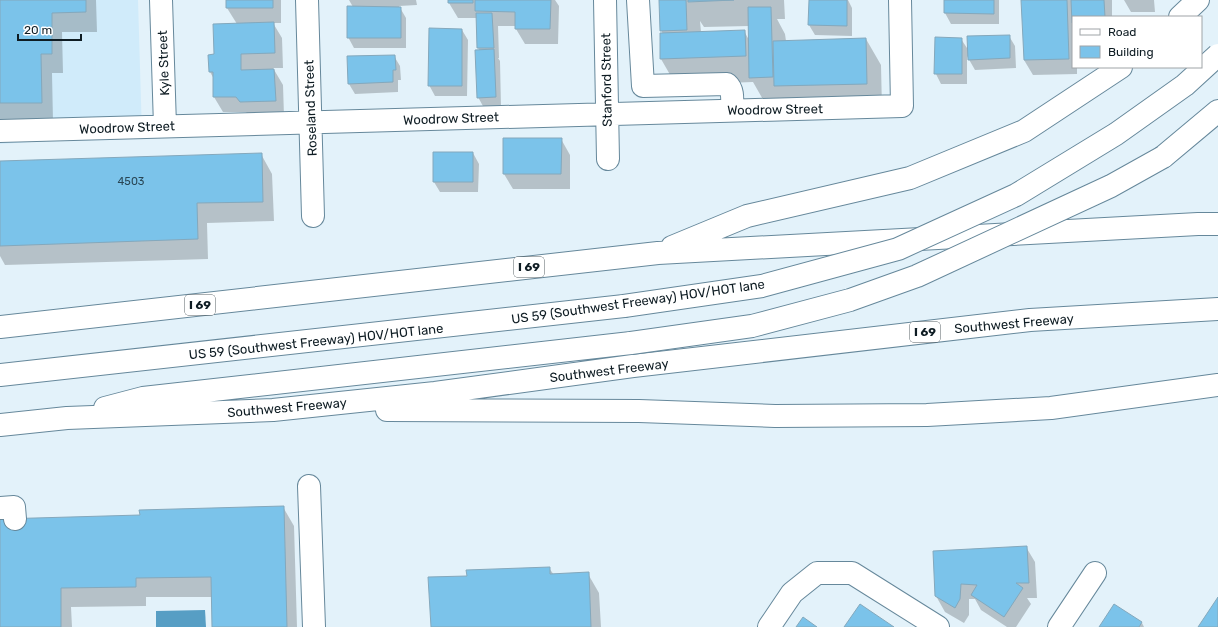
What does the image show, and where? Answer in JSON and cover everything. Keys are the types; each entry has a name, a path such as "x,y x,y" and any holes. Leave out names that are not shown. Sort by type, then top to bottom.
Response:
{"main road":[{"name":"Kyle Street","path":"162,0 165,126"},
{"name":"Roseland Street","path":"307,0 313,216"},
{"name":"Woodrow Street","path":"0,131 902,106 900,0"},
{"path":"1181,16 1198,0"},
{"path":"605,3 638,3 643,112"},
{"name":"Stanford Street","path":"605,3 608,159"},
{"path":"606,41 640,39"},
{"name":"US 59 (Southwest Freeway) HOV/HOT lane","path":"0,375 624,306 762,286 898,249 1023,191 1116,134 1185,85 1218,55"},
{"path":"658,253 747,216 910,178 1024,131 1119,68"},
{"path":"643,86 727,84 730,87 731,92 732,110"},
{"path":"686,85 687,111"},
{"path":"1162,157 1218,111"},
{"path":"67,418 143,398 631,343 752,326 850,300 917,276 1111,186 1162,157 1218,120"},
{"name":"I 69","path":"0,327 658,253 1183,224 1218,224"},
{"name":"Southwest Freeway","path":"0,425 67,418 273,410 435,393 633,366 1030,320 1218,309"},
{"path":"273,410 639,411 775,416 927,416 1051,408 1218,385"},
{"path":"309,486 314,627"},
{"path":"769,627 792,593 817,573 852,573 938,627"},
{"path":"1059,627 1095,573"}],"shaded area":[{"path":"0,0 138,0 142,135 0,144"}],"water":[{"path":"205,610 206,627 156,627 156,611"}],"building":[{"path":"0,0 86,0 86,12 52,13 52,54 41,54 42,103 0,103"},
{"path":"226,0 273,0 273,8 226,8"},
{"path":"448,0 473,0 473,3 448,3"},
{"path":"475,0 551,0 550,29 515,29 515,12 475,11"},
{"path":"659,0 686,0 687,30 660,31"},
{"path":"688,0 734,0 688,2"},
{"path":"809,0 847,0 847,26 808,25"},
{"path":"944,0 994,0 994,14 944,13"},
{"path":"1021,0 1067,0 1069,59 1024,60"},
{"path":"1071,0 1104,0 1105,16 1072,16 1072,23"},
{"path":"347,6 401,7 401,38 347,38"},
{"path":"748,7 771,7 773,77 749,78"},
{"path":"476,13 492,13 494,48 477,48"},
{"path":"274,22 275,53 241,54 241,70 274,69 276,101 240,102 236,97 213,97 213,72 209,72 208,55 214,54 213,24"},
{"path":"429,28 462,29 462,86 428,86"},
{"path":"745,30 746,56 660,59 660,33"},
{"path":"1010,35 1010,58 968,60 967,36"},
{"path":"935,37 962,38 962,74 934,74"},
{"path":"866,38 867,84 774,86 773,41"},
{"path":"494,49 496,97 477,98 475,50"},
{"path":"395,55 396,70 393,70 393,82 348,84 347,56"},
{"path":"503,138 562,138 561,174 503,174"},
{"path":"433,152 473,152 473,182 433,182"},
{"path":"262,153 263,202 197,203 198,239 0,246 0,161"},
{"path":"284,506 287,627 212,627 211,577 136,578 136,587 61,588 61,627 0,627 0,519 140,515 139,510"},
{"path":"1027,546 1029,583 1016,583 1023,588 1004,617 971,595 977,585 961,584 960,599 955,608 935,596 933,551"},
{"path":"550,567 550,574 589,572 591,627 431,627 428,577 467,576 466,570"},
{"path":"1218,597 1218,627 1198,627"},
{"path":"860,604 894,627 844,627"},
{"path":"1114,604 1142,622 1139,627 1099,627"},
{"path":"803,617 817,627 796,627"}]}
